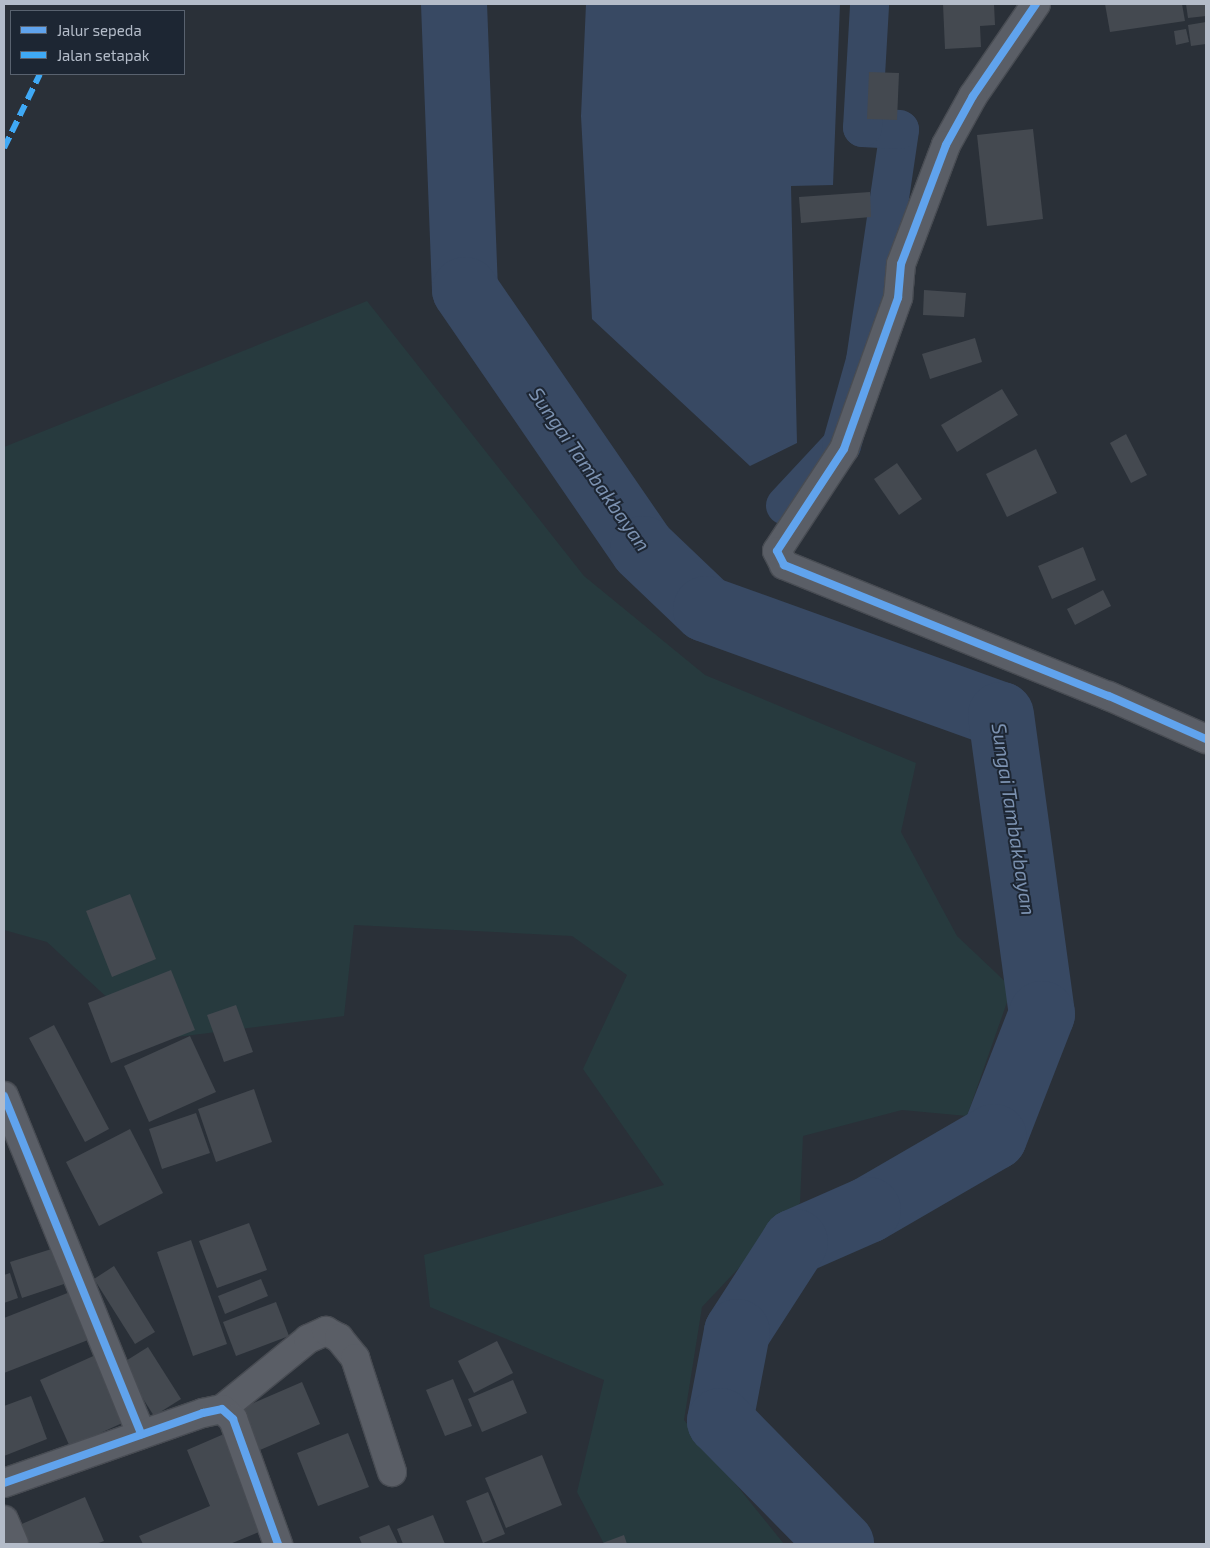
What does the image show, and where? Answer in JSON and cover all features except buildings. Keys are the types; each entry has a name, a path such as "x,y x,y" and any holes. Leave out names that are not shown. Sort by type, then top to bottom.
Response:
{"street":[{"path":"1036,4 974,96 946,146 901,264 898,298 844,449 777,551 784,565 1109,696 1206,739"},
{"path":"4,1096 141,1434"},
{"path":"4,1484 141,1434 222,1409 308,1339 326,1331 339,1338 355,1358 392,1472"},
{"path":"222,1409 233,1419 278,1544"},
{"path":"4,1520 14,1544"}],"green space":[{"path":"367,301 584,576 705,675 916,763 901,832 957,936 1012,988 967,1116 902,1110 803,1136 800,1203 702,1307 684,1420 784,1544 604,1544 577,1492 604,1380 430,1307 424,1255 664,1185 583,1069 627,975 572,936 354,925 344,1016 153,1040 47,942 4,930 4,447"}],"water":[{"path":"586,4 840,4 833,185 791,186 797,443 750,466 592,319 581,116"}],"waterway":[{"name":"Sungai Tambakbayan","path":"454,4 465,290 643,549 706,609 1001,715 1042,1014 994,1137 868,1210 795,1242 737,1332 720,1421 841,1544"},
{"path":"785,505 841,445 865,360 899,129 862,127 869,4"}],"marked path":[{"path":"4,148 40,75"}],"cycle path":[{"path":"1036,4 973,96 946,145 901,264 898,298 844,449 777,551 784,565 1109,696 1206,739"},
{"path":"4,1096 141,1434"},
{"path":"4,1483 203,1413 222,1409 233,1419 278,1544"}]}
